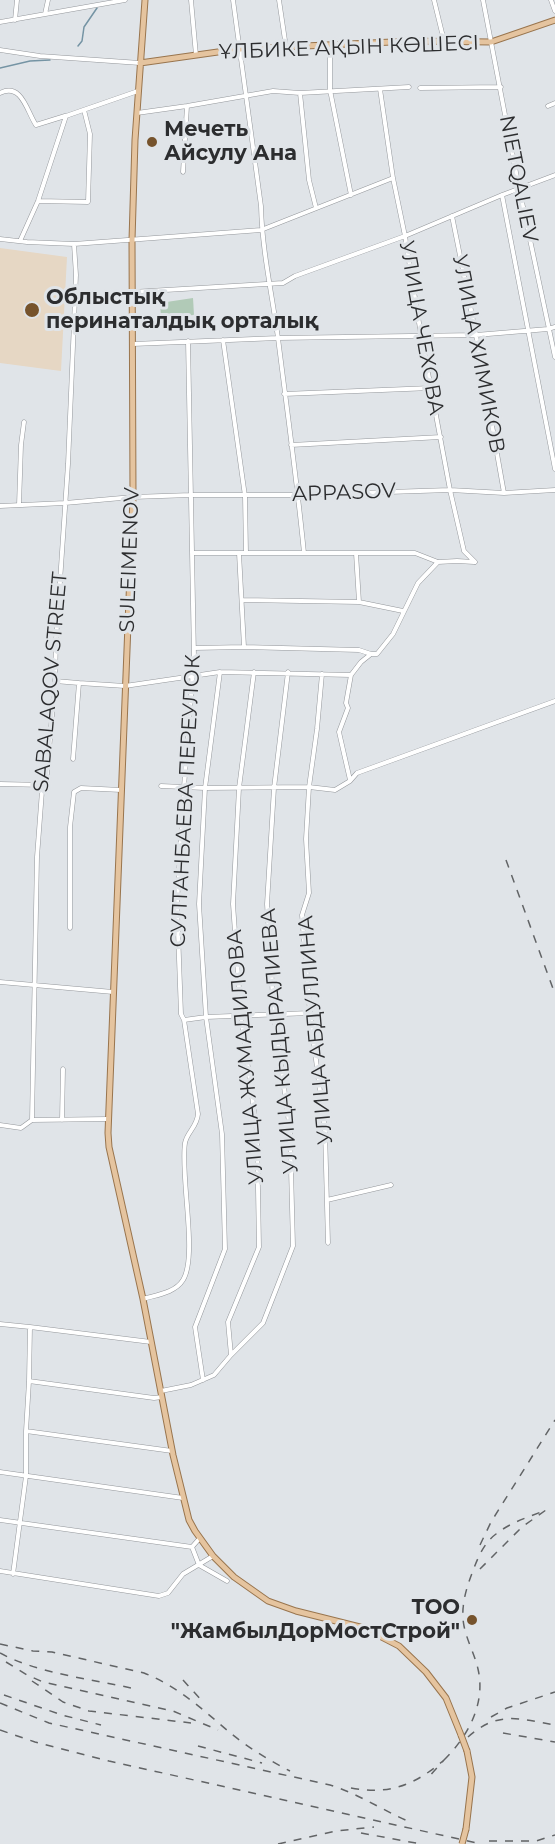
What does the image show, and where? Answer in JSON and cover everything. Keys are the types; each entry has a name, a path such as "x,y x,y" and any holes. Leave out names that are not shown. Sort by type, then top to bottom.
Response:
{"main road":[{"name":"SULEIMENOV","path":"145,0 136,113 132,240 133,497 108,1119 109,1146 172,1451 189,1520 199,1539 213,1556 234,1577 268,1601 296,1611 364,1628 399,1646 426,1672 446,1698 461,1735 472,1777 462,1844"},
{"name":"ҰЛБИКЕ АҚЫН КӨШЕСІ","path":"140,63 239,49 444,41 491,42 555,20"}],"street":[{"path":"15,20 17,0"},
{"path":"45,14 48,0"},
{"path":"0,22 125,0"},
{"path":"191,0 196,55"},
{"path":"233,0 261,206 261,230 278,338 303,553"},
{"path":"279,0 286,47"},
{"path":"434,0 444,41"},
{"name":"NIETQALIEV","path":"483,0 519,188 555,357"},
{"path":"551,0 555,11"},
{"path":"330,45 330,90 351,195"},
{"path":"0,50 40,56 140,63"},
{"path":"136,113 273,91 300,93 410,87"},
{"path":"420,88 501,87"},
{"name":"УЛИЦА ЧЕХОВА","path":"380,89 393,178 421,335 450,490 464,551"},
{"path":"0,93 12,90 21,95 36,125 138,91"},
{"path":"300,93 309,180 316,208"},
{"path":"548,106 555,103"},
{"path":"183,171 187,106"},
{"path":"38,201 88,202 90,134 84,110"},
{"path":"20,241 38,201 66,116"},
{"path":"132,292 283,283 295,276 405,236 501,195 555,175"},
{"path":"0,238 74,244 261,230 393,178"},
{"path":"501,195 555,469"},
{"name":"УЛИЦА ХИМИКОВ","path":"452,216 504,493"},
{"name":"SABALAQOV STREET","path":"32,1120 38,857 42,790 46,785 55,681 76,274 74,244"},
{"path":"133,344 278,338 476,335 555,327"},
{"path":"223,340 245,496 246,553"},
{"name":"СУЛТАНБАЕВА ПЕРЕУЛОК","path":"142,1299 173,1290 182,1281 186,1269 189,1250 185,1194 185,1142 197,1122 198,1114 184,1020 180,1014 177,904 194,675 188,341"},
{"path":"284,394 431,388"},
{"path":"19,505 24,422"},
{"path":"291,445 441,437"},
{"name":"APPASOV","path":"0,506 191,495 297,495 450,490 504,493 555,490"},
{"path":"192,553 415,553 438,562 475,562 464,551 457,561"},
{"path":"239,553 244,647"},
{"path":"356,553 359,602"},
{"path":"194,648 359,650 377,654 393,634 418,583 438,562"},
{"path":"243,600 359,602 403,611"},
{"path":"350,781 339,732 348,708 346,703 351,675 371,654"},
{"path":"55,681 125,686 220,672 351,675"},
{"path":"203,1380 195,1327 225,1249 222,1134 206,1017 199,904 205,788 220,672"},
{"name":"УЛИЦА ЖУМАДИЛОВА","path":"231,1355 228,1322 259,1247 257,1132 241,1017 233,904 239,788 254,672"},
{"name":"УЛИЦА КЫДЫРАЛИЕВА","path":"231,1355 263,1323 293,1246 290,1130 274,1015 267,904 274,788 288,672"},
{"name":"УЛИЦА АБДУЛЛИНА","path":"322,674 309,787 306,839 309,893 302,915 310,1014 325,1130 328,1243"},
{"path":"73,759 79,683"},
{"path":"161,786 309,787 335,790 350,781 357,772 555,701"},
{"path":"0,784 46,785"},
{"path":"70,928 70,827 74,792 81,788 121,790"},
{"path":"0,982 113,992"},
{"path":"184,1020 206,1017 310,1014"},
{"path":"62,1120 63,1069"},
{"path":"0,1125 21,1128 32,1120 108,1119"},
{"path":"327,1200 392,1185"},
{"path":"0,1324 151,1342"},
{"path":"13,1574 26,1476 30,1327"},
{"path":"29,1381 154,1398 214,1375 231,1355"},
{"path":"26,1431 172,1451"},
{"path":"0,1472 183,1498"},
{"path":"0,1521 192,1547"},
{"path":"192,1547 199,1539"},
{"path":"192,1547 199,1565 227,1581"},
{"path":"0,1571 159,1596 168,1593 183,1574 213,1556"}],"shaded area":[{"name":"Облыстық перинаталдық орталық","path":"0,248 67,257 61,371 0,363"}],"green space":[{"path":"193,298 194,315 161,317 160,303"}],"waterway":[{"path":"78,46 82,41 84,27 97,8"},
{"path":"0,68 30,61 50,60"}],"railway":[{"path":"506,860 555,994"},
{"path":"480,1545 491,1522 555,1420"},
{"path":"444,1760 461,1741 473,1719 479,1695 478,1669 465,1632 463,1619 465,1596 476,1563 492,1537 514,1523 546,1510 522,1527 476,1573"},
{"path":"0,1644 33,1651 52,1652 144,1673 156,1678 178,1691 242,1742 290,1771"},
{"path":"0,1653 30,1666 131,1688"},
{"path":"6,1662 43,1682 173,1711 218,1730"},
{"path":"183,1680 203,1702"},
{"path":"32,1681 63,1702 89,1711 191,1723"},
{"path":"491,1717 507,1708 555,1692"},
{"path":"4,1695 62,1715 101,1725"},
{"path":"0,1703 49,1723 330,1785 410,1822"},
{"path":"468,1737 479,1728 499,1720 520,1719 555,1725"},
{"path":"0,1730 35,1742 109,1761 481,1844"},
{"path":"503,1733 555,1742"},
{"path":"198,1746 262,1763"},
{"path":"351,1788 378,1790 401,1786 423,1776 444,1760 428,1778"},
{"path":"278,1844 336,1831 374,1827"},
{"path":"361,1833 421,1844"},
{"path":"489,1841 536,1841 555,1835"}],"place":[{"name":"Мечеть Айсулу Ана","path":"152,142"},
{"name":"Облыстық перинаталдық орталық","path":"32,310"},
{"name":"ТОО \"ЖамбылДорМостСтрой\"","path":"472,1620"}]}
